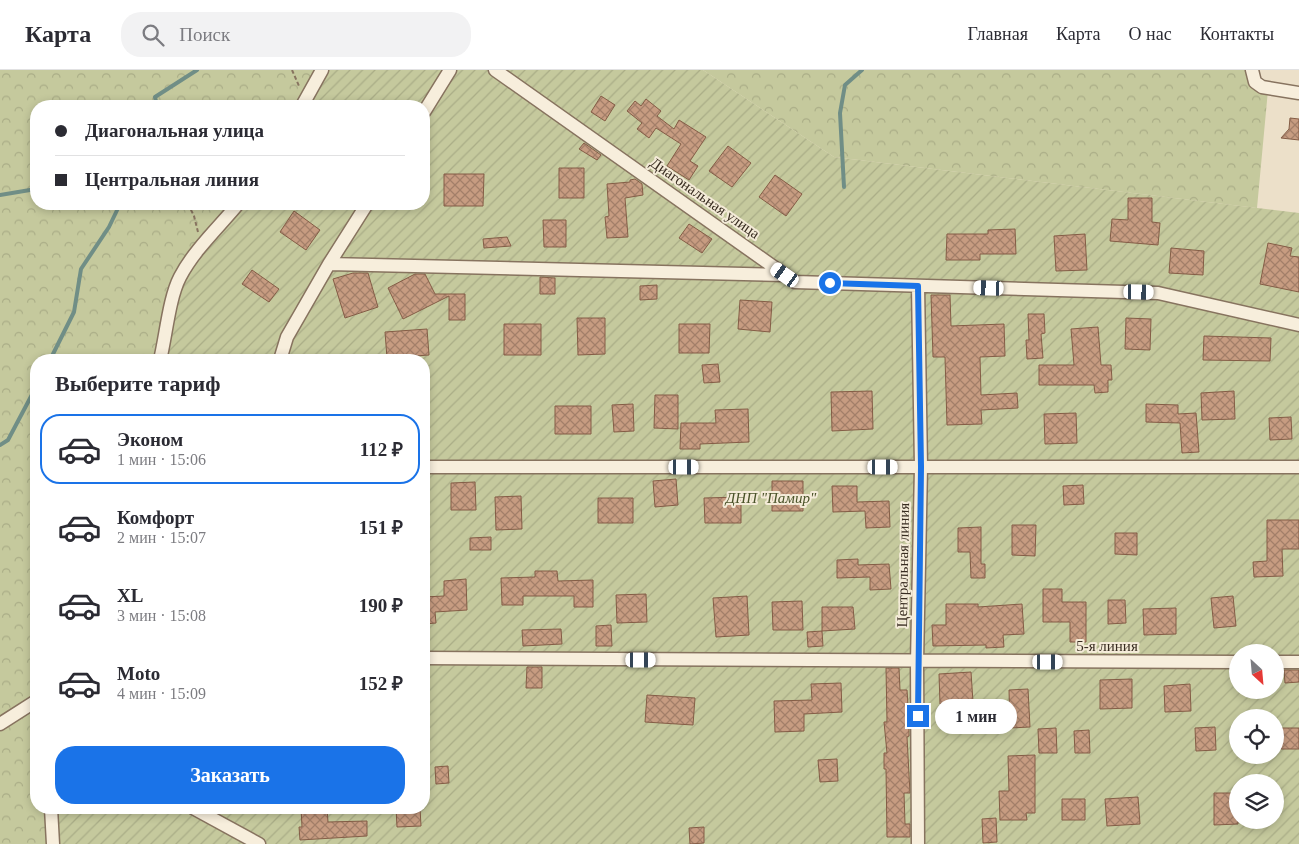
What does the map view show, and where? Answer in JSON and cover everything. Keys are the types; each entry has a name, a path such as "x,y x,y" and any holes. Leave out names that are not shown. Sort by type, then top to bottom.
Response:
{"street":[{"path":"305,100 322,70"},
{"path":"430,102 450,70"},
{"name":"Диагональная улица","path":"495,70 795,282 1158,293 1299,325"},
{"path":"1252,70 1255,82 1262,86 1299,93"},
{"path":"161,354 173,297 180,278 203,245 233,210"},
{"path":"282,354 287,337 362,210"},
{"path":"329,264 785,275"},
{"name":"Центральная линия","path":"918,286 921,467 917,662 918,844"},
{"path":"430,467 1299,468"},
{"name":"5-я линия","path":"430,658 917,662 1229,662"},
{"path":"1284,662 1299,662"},
{"path":"0,724 30,705"},
{"path":"51,814 53,844"},
{"path":"204,814 259,844"}],"path":[{"path":"190,210 200,242 203,245"}],"green space":[{"path":"0,70 322,70 305,100 30,100 30,210 235,210 163,354 30,354 30,814 51,814 53,844 0,844"},
{"name":"ДНП \"Памир\"","path":"322,70 703,70 834,157 1299,213 1299,844 53,844 51,814 430,814 430,354 161,354 180,278 233,210 430,210 430,100 305,100"},
{"path":"703,70 1252,70 1268,90 1257,208 834,157"}],"building":[{"path":"601,96 615,105 605,121 591,112"},
{"path":"646,99 661,111 657,116 674,129 679,120 706,137 690,161 698,166 689,180 667,166 681,144 656,128 649,138 637,129 642,123 627,111 635,101 641,106"},
{"path":"1290,118 1299,119 1299,140 1281,138 1289,129"},
{"path":"584,143 601,155 597,160 579,149"},
{"path":"728,146 751,163 732,187 709,171"},
{"path":"559,168 584,168 584,198 559,198"},
{"path":"444,174 484,174 483,206 444,206"},
{"path":"775,175 802,194 786,216 759,197"},
{"path":"635,179 642,184 643,195 625,198 628,237 607,238 605,217 609,216 607,184 630,182 630,180"},
{"path":"1128,198 1152,198 1152,222 1160,223 1158,245 1110,241 1112,219 1128,220"},
{"path":"294,211 320,230 306,250 280,232"},
{"path":"543,220 566,220 566,247 544,247"},
{"path":"689,224 712,239 702,253 679,238"},
{"path":"1015,229 1016,254 980,254 980,260 946,260 947,234 988,234 988,230"},
{"path":"1085,234 1087,270 1056,271 1054,236"},
{"path":"507,237 511,246 484,248 483,239"},
{"path":"1268,243 1292,248 1290,256 1299,257 1299,292 1260,284"},
{"path":"1171,248 1204,251 1203,275 1169,273"},
{"path":"252,270 279,289 269,302 242,284"},
{"path":"353,273 368,273 378,307 345,318 333,279"},
{"path":"415,274 425,274 435,294 465,294 465,320 449,320 449,296 403,319 388,288"},
{"path":"540,277 555,278 555,294 540,294"},
{"path":"657,285 657,299 640,300 640,286"},
{"path":"931,295 950,295 951,326 1004,324 1005,356 980,357 981,395 1017,393 1018,408 981,410 982,424 947,425 945,357 933,357"},
{"path":"740,300 772,302 770,332 738,329"},
{"path":"1028,314 1044,314 1045,333 1041,334 1043,358 1027,359 1026,340 1029,340"},
{"path":"577,318 605,318 605,354 578,355"},
{"path":"1126,318 1151,319 1150,350 1125,349"},
{"path":"504,324 541,324 541,355 504,355"},
{"path":"679,324 710,324 709,353 679,353"},
{"path":"1098,327 1101,365 1111,365 1112,380 1108,380 1108,392 1095,393 1094,385 1039,385 1039,365 1074,365 1071,329"},
{"path":"427,329 429,354 387,354 385,332"},
{"path":"1204,336 1271,338 1270,361 1203,360"},
{"path":"718,364 720,382 704,383 702,365"},
{"path":"872,391 873,429 832,431 831,392"},
{"path":"1234,391 1235,419 1202,420 1201,393"},
{"path":"655,395 678,395 678,429 654,428"},
{"path":"633,404 634,431 614,432 612,405"},
{"path":"1146,404 1178,405 1178,414 1196,413 1199,452 1182,453 1180,423 1146,422"},
{"path":"555,406 591,406 591,434 555,434"},
{"path":"748,409 749,442 700,444 700,449 680,449 681,423 716,423 715,410"},
{"path":"1076,413 1077,443 1045,444 1044,414"},
{"path":"1291,417 1292,439 1270,440 1269,418"},
{"path":"676,479 678,505 655,507 653,481"},
{"path":"772,481 803,481 803,511 772,511"},
{"path":"475,482 476,510 451,510 451,483"},
{"path":"1083,485 1084,504 1064,505 1063,486"},
{"path":"832,486 857,486 857,502 889,501 890,527 866,528 865,511 833,512"},
{"path":"521,496 522,529 496,530 495,497"},
{"path":"741,497 741,523 705,523 704,498"},
{"path":"598,498 633,498 633,523 598,523"},
{"path":"1267,520 1299,520 1299,549 1282,549 1283,576 1254,577 1253,562 1267,561"},
{"path":"1012,525 1036,525 1035,556 1012,555"},
{"path":"981,527 981,564 985,564 985,578 971,578 970,552 958,552 958,528"},
{"path":"1115,533 1137,533 1137,555 1115,554"},
{"path":"491,537 491,550 470,550 470,538"},
{"path":"858,559 858,565 889,564 891,589 870,590 870,577 837,578 837,560"},
{"path":"535,571 557,571 558,581 593,580 593,607 574,607 574,596 523,596 523,605 502,605 501,578 535,577"},
{"path":"466,579 467,610 435,612 436,623 430,624 430,597 444,596 444,581"},
{"path":"1043,589 1062,589 1062,602 1086,602 1086,642 1070,642 1070,622 1043,622"},
{"path":"646,594 647,622 617,623 616,595"},
{"path":"747,596 749,635 716,637 713,598"},
{"path":"1233,596 1236,626 1214,628 1211,598"},
{"path":"1108,600 1125,600 1126,623 1108,624"},
{"path":"802,601 803,630 773,630 772,602"},
{"path":"946,604 978,604 978,607 1022,604 1024,634 1003,635 1004,647 986,648 986,645 933,646 932,625 946,625"},
{"path":"822,607 853,607 855,629 822,631"},
{"path":"1176,608 1176,634 1144,635 1143,609"},
{"path":"611,625 612,646 596,646 596,626"},
{"path":"561,629 562,644 523,646 522,630"},
{"path":"822,631 823,646 808,647 807,632"},
{"path":"527,667 542,667 542,688 526,688"},
{"path":"886,668 899,668 900,690 907,690 910,793 904,793 905,824 910,824 910,837 887,837 886,769 884,769 884,753 887,753 884,722 887,722"},
{"path":"1284,670 1299,670 1299,682 1285,683"},
{"path":"971,672 973,702 940,704 939,674"},
{"path":"1132,679 1132,708 1100,709 1100,680"},
{"path":"841,683 842,712 804,714 804,731 775,732 774,701 812,700 811,684"},
{"path":"1190,684 1191,711 1165,712 1164,686"},
{"path":"1028,689 1030,727 1010,728 1009,690"},
{"path":"647,695 695,698 693,725 645,722"},
{"path":"1215,727 1216,750 1196,751 1195,728"},
{"path":"1056,728 1057,753 1039,753 1038,729"},
{"path":"1284,728 1299,728 1299,749 1284,749"},
{"path":"1089,730 1090,753 1075,753 1074,731"},
{"path":"1035,755 1035,813 1026,813 1027,820 1000,820 999,791 1009,791 1008,756"},
{"path":"837,759 838,781 820,782 818,760"},
{"path":"448,766 449,783 436,784 435,767"},
{"path":"1214,793 1229,793 1229,824 1214,825"},
{"path":"1138,797 1140,824 1107,826 1105,799"},
{"path":"1062,799 1085,799 1085,820 1062,820"},
{"path":"301,814 327,814 328,822 367,821 367,836 300,840 299,827 302,827"},
{"path":"396,814 420,814 421,826 397,827"},
{"path":"996,818 997,842 983,843 982,819"},
{"path":"704,827 704,843 690,844 689,828"}],"waterway":[{"path":"156,100 155,97 197,70"},
{"path":"844,187 840,113 845,85 862,70"},
{"path":"0,195 30,190"},
{"path":"53,354 74,312 81,269 109,227 117,210"},
{"path":"0,445 8,440 30,398"}],"route":[{"path":"830,283 918,286 921,467 917,662 918,716"}]}
